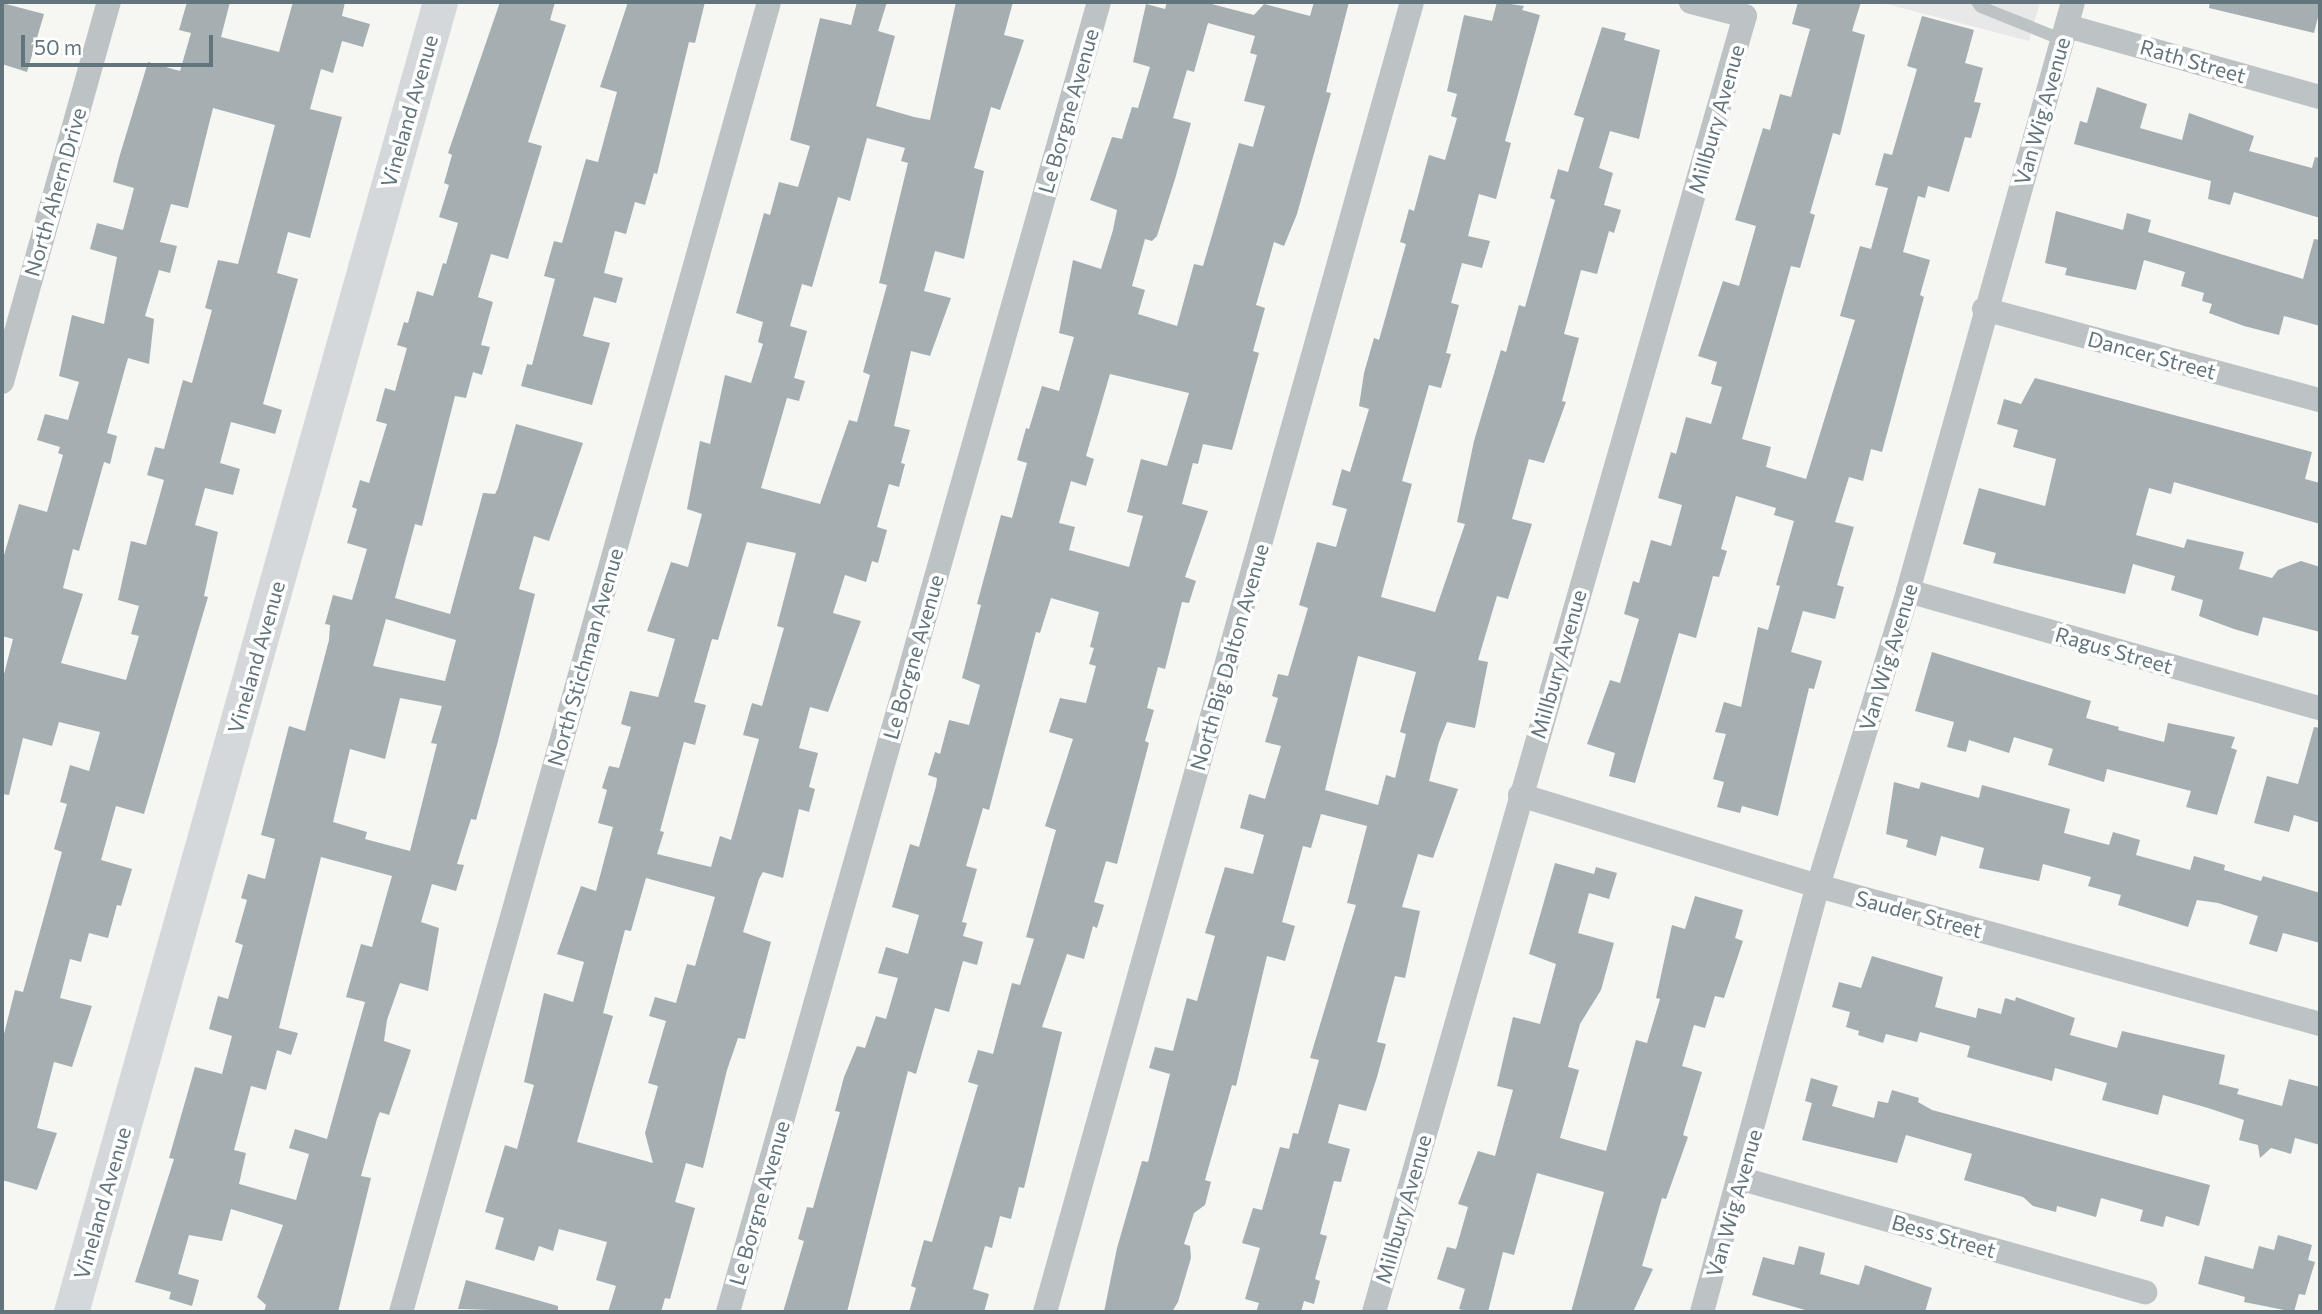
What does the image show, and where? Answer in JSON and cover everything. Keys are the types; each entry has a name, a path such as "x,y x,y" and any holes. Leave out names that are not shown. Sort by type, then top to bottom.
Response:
{"street":[{"name":"North Ahern Drive","path":"2,382 109,2"},
{"name":"Vineland Avenue","path":"71,1312 440,2"},
{"name":"North Stichman Avenue","path":"401,1312 769,2"},
{"name":"Le Borgne Avenue","path":"728,1312 1099,2"},
{"name":"North Big Dalton Avenue","path":"1045,1312 1412,2"},
{"name":"Millbury Avenue","path":"1374,1312 1745,16 1691,2"},
{"name":"Van Wig Avenue","path":"1702,1312 1742,1179 1818,886 1908,591 1984,309 2073,2"},
{"name":"Rath Street","path":"2065,33 2320,97"},
{"name":"Dancer Street","path":"1984,309 2320,400"},
{"name":"Ragus Street","path":"1908,591 2320,708"},
{"name":"Sauder Street","path":"1520,795 1818,886 2320,1024"},
{"name":"Bess Street","path":"1742,1179 2145,1292"}],"lane":[{"path":"1977,2 1981,7 2065,33"}],"shaded area":[{"path":"1879,2 2040,2 2029,41"}],"building":[{"path":"187,2 230,2 221,37 279,52 293,2 345,2 342,16 370,24 363,47 342,41 333,73 321,69 310,109 342,117 310,238 288,232 277,273 298,279 263,404 282,410 275,434 231,422 220,463 240,469 233,495 205,488 195,525 218,532 204,596 208,597 144,814 116,806 101,860 132,869 121,906 117,905 108,938 89,933 81,962 70,959 60,998 92,1006 72,1067 54,1062 37,1128 57,1133 37,1190 2,1180 2,1042 15,990 23,992 62,852 54,849 67,804 60,802 70,765 89,771 100,732 59,722 52,746 23,738 9,795 2,794 2,682 13,639 2,636 2,562 19,504 47,512 63,455 58,453 60,447 37,440 45,414 68,420 79,382 59,376 72,315 104,324 117,257 90,249 97,223 123,230 134,188 113,182 119,158 148,62 180,71 191,33 179,30","holes":["213,108 275,125 238,264 218,260 205,308 212,310 192,383 183,380 164,449 155,447 147,475 164,480 146,545 131,541 118,600 139,606 131,634 139,636 126,680 61,663 83,594 63,588 73,549 79,551 104,462 110,464 117,436 107,433 128,358 149,364 154,319 145,316 159,270 170,273 177,246 160,242 171,204 188,208"]},
{"path":"500,2 555,2 550,20 566,25 528,142 542,146 508,259 491,254 478,297 493,302 481,345 490,347 482,375 473,372 466,398 455,396 422,526 415,524 395,598 450,614 483,493 495,494 498,488 516,424 583,443 549,541 534,536 519,589 535,594 476,820 471,819 457,864 464,865 456,891 432,884 421,922 439,928 428,991 400,983 387,1020 384,1041 411,1050 389,1115 380,1112 377,1119 361,1176 371,1178 338,1312 264,1312 266,1305 257,1297 283,1225 231,1209 222,1241 189,1235 178,1274 199,1280 192,1306 169,1299 171,1292 135,1282 174,1159 169,1158 195,1067 222,1074 232,1036 209,1029 218,996 228,999 243,945 235,942 247,900 241,898 248,874 265,879 275,839 261,835 289,726 305,731 329,640 330,625 325,624 333,595 352,600 367,549 347,543 357,509 352,507 360,480 369,483 387,424 376,421 385,388 395,391 407,348 397,345 404,322 408,323 417,291 433,296 458,223 439,217 449,185 444,183 452,155 448,153","holes":["386,619 456,640 445,681 373,666","400,698 442,706 431,743 437,744 410,851 365,839 367,832 333,822 350,749 385,759","321,857 392,876 372,947 361,944 346,997 365,1002 327,1139 295,1129 289,1148 309,1154 296,1200 239,1184 246,1153 234,1150 251,1086 266,1090 277,1050 291,1055 298,1033 279,1028"]},
{"path":"628,2 705,2 695,43 689,42 657,174 654,173 645,205 635,202 626,234 615,231 604,273 623,278 616,303 594,297 583,336 610,343 592,405 521,386 527,364 532,365 555,279 544,276 554,241 562,243 586,159 598,162 617,92 600,87"},
{"path":"857,2 887,2 878,31 895,36 876,106 930,120 956,2 1013,2 1004,35 1024,40 1000,110 991,107 974,168 984,171 964,259 935,251 924,291 951,298 930,356 911,351 894,426 910,430 901,463 905,464 899,487 889,484 877,527 887,530 878,563 872,561 866,582 845,575 833,613 861,621 828,712 810,707 799,748 818,753 809,787 815,789 809,812 799,809 783,878 763,872 759,879 743,932 771,942 745,1039 738,1038 727,1070 703,1168 686,1163 675,1202 695,1208 670,1299 665,1298 661,1312 608,1312 616,1286 596,1280 607,1242 559,1229 553,1251 539,1246 534,1261 495,1249 504,1218 485,1212 505,1145 517,1149 534,1085 524,1082 544,993 573,1002 584,962 557,954 581,886 596,891 613,827 598,823 607,790 602,788 609,766 619,768 631,727 621,724 630,691 658,697 675,639 647,631 671,562 688,567 702,514 687,509 700,441 710,444 725,375 751,383 763,344 758,342 763,322 736,313 764,213 770,215 779,182 798,187 810,146 790,140 820,18 851,25","holes":["867,138 905,148 901,161 908,163 879,283 887,285 863,372 870,375 857,422 849,420 820,504 761,488 787,398 799,401 805,381 794,378 807,331 790,326 802,284 812,287 838,197 850,201","747,542 796,553 777,626 784,628 762,706 752,703 743,735 759,739 731,840 720,836 711,867 657,854 664,832 660,831 684,742 695,745 706,705 694,702 712,639 718,640","646,878 715,897 695,966 687,964 676,1003 655,997 649,1016 666,1021 648,1083 658,1086 645,1133 653,1163 577,1142 613,1016 603,1013 625,930 631,931"]},
{"path":"1167,2 1204,2 1254,15 1264,4 1310,16 1314,2 1349,2 1326,92 1331,93 1297,214 1284,246 1274,242 1256,305 1265,308 1253,351 1259,353 1232,450 1203,444 1198,464 1193,463 1182,504 1208,511 1185,577 1196,581 1189,603 1182,602 1165,669 1158,667 1147,708 1154,710 1145,741 1149,743 1117,864 1106,861 1094,902 1104,905 1097,928 1093,926 1084,959 1067,954 1042,1027 1062,1032 1024,1188 1019,1187 1011,1219 1000,1216 992,1248 985,1246 973,1289 989,1294 984,1312 909,1312 916,1288 911,1286 924,1240 932,1242 978,1085 968,1082 978,1050 993,1054 1012,983 1020,985 1034,939 1026,937 1056,830 1045,826 1073,739 1049,732 1060,698 1086,703 1096,666 1089,664 1094,648 1090,647 1099,612 1051,598 1040,633 1036,632 989,810 983,808 966,866 977,869 962,922 967,923 963,936 983,942 977,965 963,961 949,1012 935,1008 916,1074 908,1071 847,1312 783,1312 804,1241 798,1239 807,1207 813,1208 840,1112 835,1111 844,1077 857,1046 865,1048 876,1016 886,1019 898,978 878,973 886,947 908,954 919,915 892,907 910,844 919,847 936,786 937,778 928,775 935,752 940,754 949,720 969,725 980,685 962,678 981,605 977,604 1001,515 1012,518 1027,463 1017,460 1042,386 1059,391 1074,337 1059,333 1073,260 1101,269 1113,230 1117,210 1090,200 1112,137 1122,139 1132,107 1138,108 1150,67 1133,62 1146,4 1165,9","holes":["1208,23 1255,36 1250,53 1257,55 1244,101 1265,106 1253,147 1239,143 1203,266 1194,264 1177,326 1138,314 1145,290 1132,286 1145,239 1152,241 1157,236 1175,179 1191,123 1173,118 1187,70 1194,72","1110,374 1189,393 1167,466 1141,459 1127,512 1143,516 1129,567 1069,550 1075,527 1059,523 1071,481 1086,486 1094,459 1086,456"]},
{"path":"1497,2 1524,6 1522,10 1540,15 1505,141 1511,143 1496,199 1479,194 1468,236 1490,241 1482,268 1462,263 1451,303 1459,305 1446,353 1451,354 1441,388 1429,385 1402,481 1412,484 1381,597 1435,612 1465,524 1457,522 1474,441 1501,350 1506,352 1519,305 1525,307 1555,200 1550,198 1558,169 1568,172 1584,118 1574,115 1602,27 1626,33 1624,40 1660,50 1639,139 1610,131 1599,168 1613,173 1604,205 1621,210 1614,233 1609,231 1597,274 1581,270 1564,334 1579,338 1562,401 1566,402 1544,463 1529,459 1512,519 1532,524 1508,599 1497,596 1478,660 1488,662 1475,728 1447,722 1439,742 1429,781 1458,789 1433,858 1418,854 1402,907 1420,911 1405,978 1395,976 1377,1042 1386,1044 1377,1077 1366,1111 1339,1104 1328,1143 1350,1149 1341,1182 1334,1181 1320,1234 1327,1236 1315,1279 1320,1281 1314,1304 1304,1301 1301,1312 1256,1312 1259,1303 1245,1299 1260,1248 1242,1243 1253,1208 1262,1210 1280,1147 1289,1149 1293,1133 1298,1134 1319,1060 1310,1058 1356,905 1347,903 1367,826 1321,814 1311,848 1303,846 1282,922 1295,926 1285,961 1267,956 1236,1086 1232,1085 1205,1180 1211,1182 1205,1205 1194,1213 1184,1244 1190,1246 1191,1258 1178,1302 1172,1312 1104,1312 1117,1248 1142,1161 1148,1162 1170,1074 1149,1068 1155,1047 1173,1051 1187,998 1197,1001 1215,936 1205,933 1225,867 1253,874 1264,835 1240,828 1249,794 1265,799 1281,746 1265,742 1278,698 1272,696 1278,674 1288,676 1308,608 1299,605 1317,542 1336,547 1347,509 1332,505 1342,469 1350,472 1369,409 1359,406 1364,373 1374,338 1379,340 1406,244 1400,242 1409,209 1414,211 1429,155 1445,160 1457,118 1451,116 1457,94 1447,91 1464,15 1492,21","holes":["1358,656 1416,672 1400,732 1406,734 1395,778 1386,775 1378,805 1325,790"]},
{"path":"1798,2 1861,2 1852,31 1865,35 1840,135 1833,133 1810,213 1815,215 1800,268 1791,266 1742,439 1771,447 1766,467 1806,479 1855,320 1840,316 1860,246 1871,249 1888,188 1875,185 1884,153 1892,155 1917,69 1907,66 1922,16 1974,30 1965,63 1983,68 1974,102 1981,103 1971,138 1965,137 1949,192 1928,186 1925,198 1918,196 1903,252 1930,260 1920,295 1924,297 1882,452 1871,449 1863,481 1849,477 1835,522 1854,527 1837,585 1844,587 1835,619 1803,611 1791,652 1822,661 1814,689 1809,688 1778,816 1742,806 1740,813 1717,807 1724,782 1713,779 1726,734 1715,732 1724,702 1741,707 1758,627 1768,630 1780,586 1776,585 1794,521 1774,515 1776,508 1736,496 1721,549 1727,551 1719,577 1713,576 1696,638 1679,633 1635,783 1609,776 1615,753 1587,744 1610,680 1620,683 1639,619 1624,614 1633,581 1639,583 1651,540 1671,546 1682,505 1658,498 1671,452 1676,454 1686,417 1711,424 1722,387 1711,384 1717,362 1698,356 1723,281 1739,286 1756,226 1735,220 1763,128 1770,130 1780,94 1791,97 1810,29 1792,24"},
{"path":"2210,2 2320,2 2320,9 2314,33 2209,8"},
{"path":"2,3 44,14 27,72 2,64"},
{"path":"2097,87 2147,104 2140,128 2182,140 2189,113 2254,136 2249,151 2312,168 2315,157 2320,158 2320,218 2234,192 2230,205 2208,199 2211,181 2074,144 2080,121 2087,123"},
{"path":"2056,211 2123,230 2127,213 2151,220 2148,232 2303,279 2314,239 2320,240 2320,326 2284,316 2279,335 2209,313 2212,304 2202,301 2204,293 2181,286 2185,272 2144,260 2136,290 2065,275 2067,268 2045,263"},
{"path":"2035,378 2312,452 2305,479 2320,483 2320,524 2174,482 2171,494 2149,488 2136,535 2184,548 2187,539 2244,552 2239,569 2272,578 2278,570 2301,561 2320,567 2320,632 2263,617 2258,636 2234,629 2199,616 2203,600 2171,590 2175,576 2133,564 2125,594 1993,563 1996,553 1963,544 1979,488 2045,506 2056,459 2013,447 2018,430 1997,424 2004,399 2021,404"},
{"path":"1932,652 2091,701 2086,718 2119,727 2118,730 2164,742 2168,723 2235,737 2231,748 2237,750 2217,815 2186,807 2191,791 2107,769 2104,782 2048,765 2053,749 2014,737 2009,753 1969,740 1966,752 1947,747 1954,722 1915,711"},
{"path":"2314,727 2320,728 2320,823 2294,815 2289,832 2254,823 2267,776 2298,784"},
{"path":"1894,782 1919,789 1921,782 1979,798 1982,785 2070,809 2064,833 2109,845 2113,832 2140,840 2136,855 2190,870 2194,856 2225,865 2224,870 2261,881 2263,876 2320,893 2320,943 2283,933 2277,952 2249,944 2258,916 2218,903 2197,900 2188,927 2118,905 2121,895 2088,886 2091,877 2043,864 2039,881 1979,868 1984,848 1941,836 1936,856 1906,847 1908,840 1886,834"},
{"path":"1555,863 1594,874 1596,867 1617,873 1609,899 1589,893 1578,933 1614,943 1601,990 1580,1024 1568,1067 1579,1070 1560,1138 1606,1151 1636,1040 1647,1043 1660,999 1656,998 1672,925 1685,929 1695,896 1743,910 1735,938 1743,941 1724,998 1715,996 1705,1028 1694,1025 1682,1066 1702,1072 1683,1135 1688,1137 1666,1199 1662,1198 1642,1266 1653,1269 1633,1312 1571,1312 1604,1192 1537,1173 1514,1255 1503,1252 1488,1312 1470,1312 1459,1309 1465,1289 1437,1279 1447,1247 1456,1249 1468,1207 1458,1204 1478,1151 1495,1156 1513,1090 1497,1086 1513,1017 1540,1024 1556,964 1529,954"},
{"path":"1872,956 1943,977 1935,1007 1976,1018 1978,1008 2001,1014 2005,998 2015,1001 2016,997 2075,1018 2070,1035 2117,1048 2122,1031 2225,1055 2219,1084 2239,1089 2237,1094 2282,1106 2289,1079 2320,1087 2320,1145 2295,1138 2291,1154 2271,1148 2260,1158 2258,1145 2239,1140 2244,1120 2208,1108 2163,1095 2158,1115 2102,1100 2107,1083 2055,1068 2052,1081 1967,1057 1970,1046 1920,1032 1917,1042 1886,1034 1883,1043 1858,1035 1859,1031 1846,1027 1850,1012 1832,1007 1839,982 1861,988"},
{"path":"1811,1078 1838,1086 1832,1106 1874,1118 1878,1101 1888,1103 1892,1090 1919,1098 1918,1102 1932,1110 2210,1185 2199,1226 2166,1216 2163,1227 2140,1221 2143,1210 2101,1198 2096,1217 2057,1206 2056,1212 2033,1206 2023,1197 1964,1180 1972,1154 1906,1135 1897,1163 1802,1140 1812,1103 1805,1101"},
{"path":"2278,1235 2312,1245 2308,1260 2315,1262 2305,1295 2299,1294 2294,1312 2244,1302 2245,1297 2198,1284 2205,1256 2253,1269 2259,1246 2274,1250"},
{"path":"1799,1246 1825,1253 1820,1274 1859,1285 1865,1265 1932,1288 1925,1312 1812,1312 1752,1295 1763,1257 1794,1265"},
{"path":"466,1280 558,1306 558,1312 458,1309"}]}
